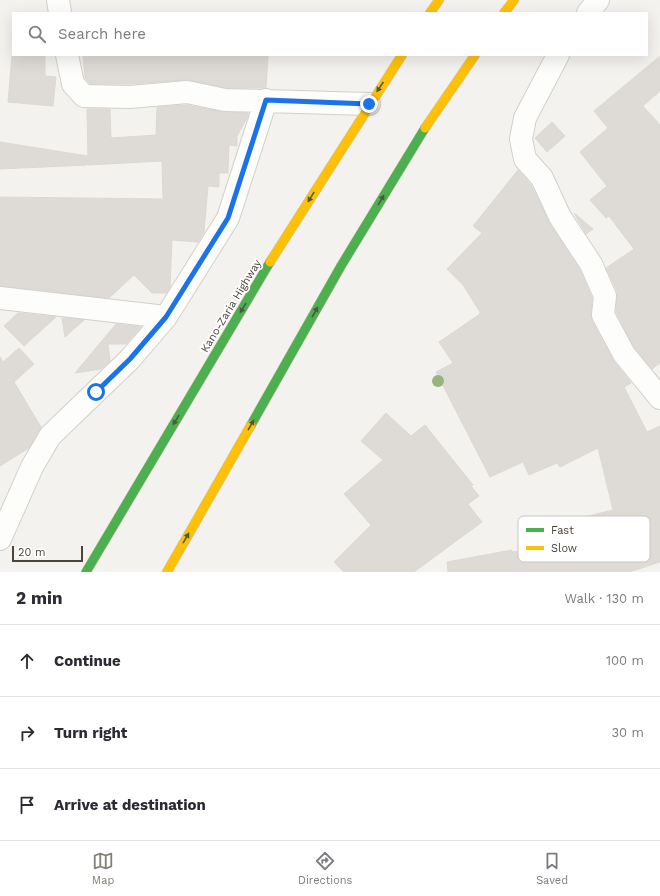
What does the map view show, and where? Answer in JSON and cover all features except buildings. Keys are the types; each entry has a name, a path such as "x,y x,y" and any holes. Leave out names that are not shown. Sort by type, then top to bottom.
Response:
{"highway":[{"path":"431,12 439,0"},
{"path":"505,12 514,0"},
{"name":"Kano-Zaria Highway","path":"86,572 281,244 369,104 401,56"},
{"path":"167,572 341,266 418,138 474,56"}],"street":[{"path":"58,0 60,12"},
{"path":"589,12 598,0"},
{"path":"67,56 74,84 84,96 130,97 187,92 225,100 369,104"},
{"path":"557,56 525,118 521,139 525,159 542,178 560,217 591,264 605,296 603,314 624,354 660,398"},
{"path":"0,539 32,467 50,436 130,359 166,317 228,218 266,100"},
{"path":"0,298 166,317"}],"traffic: fast":[{"path":"251,425 341,266 425,128"},
{"path":"86,572 270,262"}],"traffic: slow":[{"path":"431,12 439,0"},
{"path":"505,12 514,0"},
{"path":"270,262 401,56"},
{"path":"425,128 474,56"},
{"path":"167,572 251,425"}],"route":[{"path":"96,392 130,359 166,317 228,218 266,100 369,104"}]}
